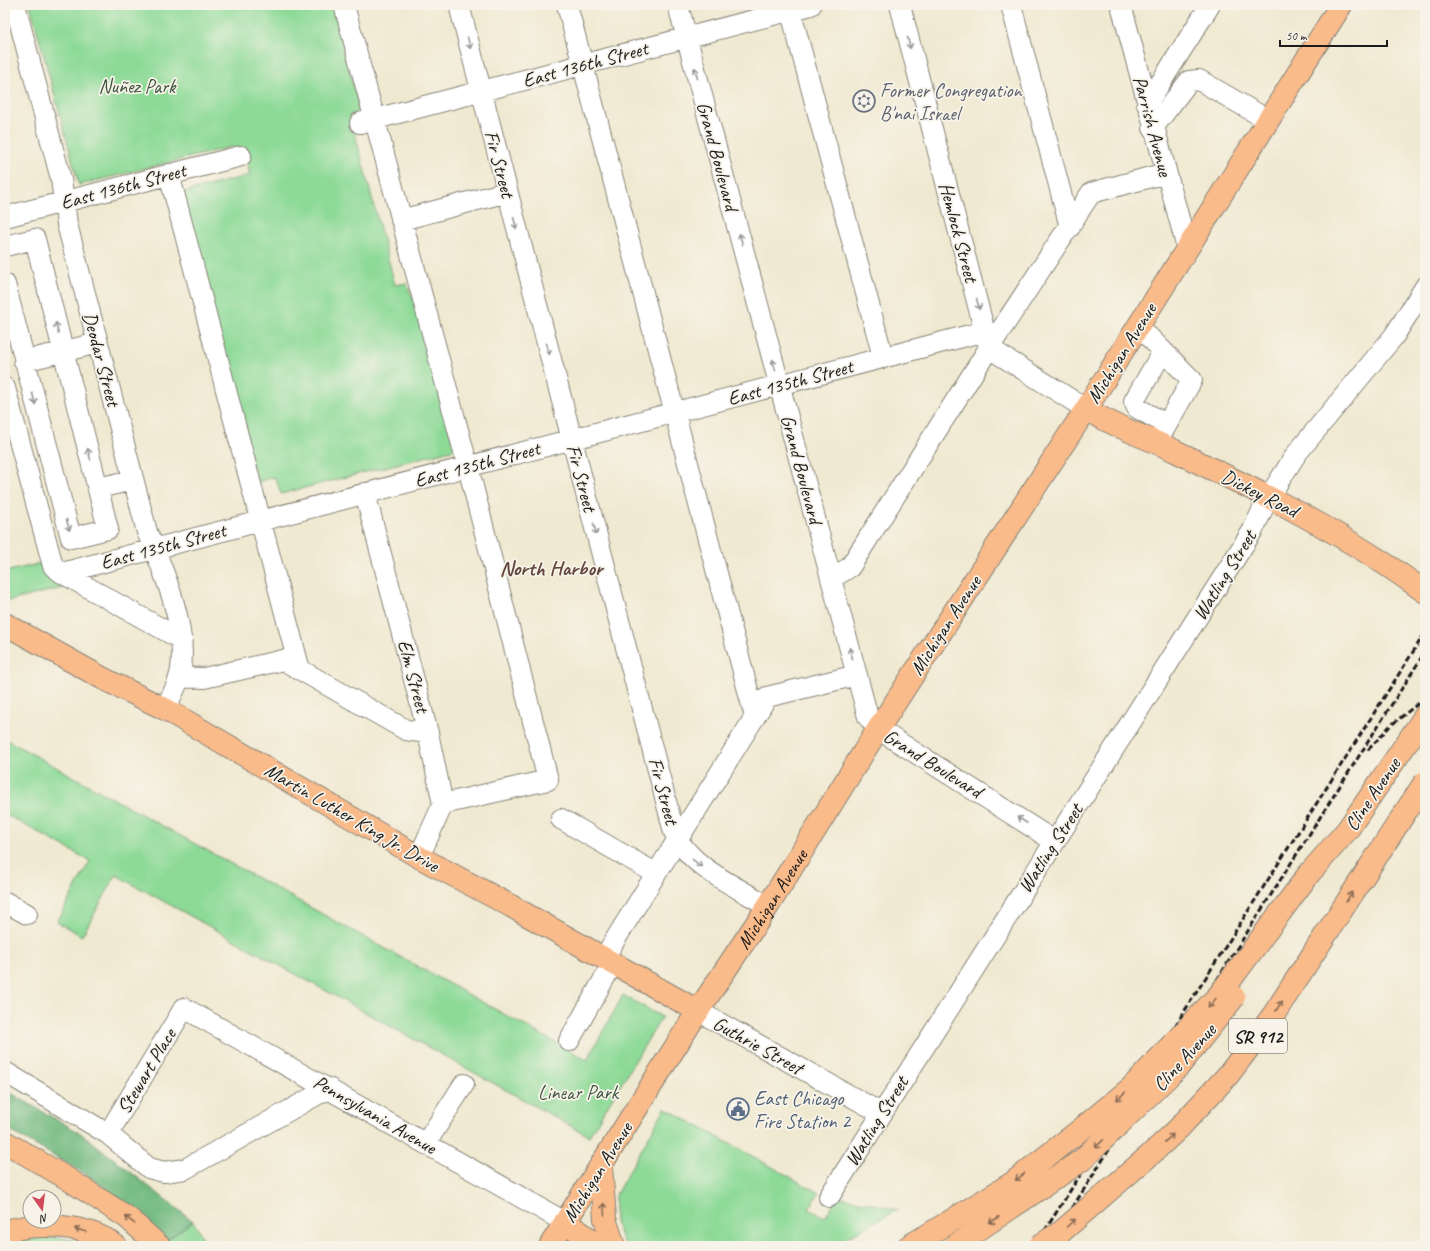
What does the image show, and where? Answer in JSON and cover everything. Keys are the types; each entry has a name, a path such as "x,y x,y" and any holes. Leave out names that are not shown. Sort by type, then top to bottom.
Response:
{"main road":[{"name":"Michigan Avenue","path":"550,1246 698,1011 768,906 878,729 1086,409 1340,5"},
{"name":"Dickey Road","path":"1086,409 1104,420 1161,433 1268,498 1326,526 1397,571 1425,592"},
{"name":"Martin Luther King Jr. Drive","path":"5,624 102,678 165,709 419,857 698,1011"},
{"name":"Cline Avenue","path":"954,1246 1082,1160 1179,1066 1223,1013 1267,953 1316,881 1348,829 1425,716"},
{"name":"Cline Avenue","path":"1039,1246 1061,1232 1150,1155 1178,1129 1228,1074 1274,1014 1425,782"},
{"path":"909,1246 1011,1184 1080,1131 1130,1088 1220,994 1308,875 1348,829"},
{"path":"5,1142 68,1179 128,1218 159,1246"},
{"path":"601,1166 605,1220 614,1246"},
{"path":"565,1222 600,1246"},
{"path":"5,1231 32,1226 72,1228 91,1233 116,1246"}],"street":[{"name":"Deodar Street","path":"15,5 61,179 67,224 133,480 147,532 164,571 182,640 179,677 165,709"},
{"path":"344,5 367,122 401,220 468,467 548,780 443,804 419,857"},
{"name":"Fir Street","path":"459,5 678,841 689,856 700,865 768,906"},
{"path":"567,5 755,717"},
{"name":"Grand Boulevard","path":"678,5 868,717 878,729 1054,841"},
{"name":"East 136th Street","path":"367,122 687,38 790,8 811,5"},
{"name":"Hemlock Street","path":"900,5 987,339"},
{"path":"1011,5 1070,227"},
{"name":"Parrish Avenue","path":"1121,5 1153,128 1187,248"},
{"path":"1147,104 1210,5"},
{"path":"790,8 883,357"},
{"path":"1153,128 1189,81 1199,80 1268,120"},
{"name":"East 136th Street","path":"5,217 241,156"},
{"path":"831,579 850,567 987,339 1070,227 1091,193 1166,173"},
{"path":"169,174 300,670"},
{"path":"401,220 507,192"},
{"path":"5,246 35,239 108,529 71,538 5,284"},
{"name":"Watling Street","path":"829,1197 1253,530 1268,498 1297,454 1394,336 1425,287"},
{"path":"1138,326 1163,351 1192,380 1161,433 1137,408 1134,401 1163,351"},
{"path":"987,339 1086,409"},
{"name":"East 135th Street","path":"62,574 261,520 572,440 883,357 987,339"},
{"path":"24,361 98,343"},
{"path":"5,388 50,561 53,566 62,574 182,640"},
{"path":"98,488 133,480"},
{"name":"Elm Street","path":"365,493 428,733 443,804"},
{"path":"179,677 204,678 283,660 406,730 428,733"},
{"path":"569,1041 608,960 655,873 678,841 767,697 857,674"},
{"path":"562,819 655,873"},
{"path":"5,902 27,914"},
{"name":"Pennsylvania Avenue","path":"184,1008 329,1088 565,1222"},
{"name":"Stewart Place","path":"108,1134 184,1008"},
{"name":"Guthrie Street","path":"698,1011 881,1113"},
{"path":"5,1072 108,1134 149,1168 164,1172 185,1169 329,1088"},
{"path":"426,1143 464,1084"}],"green space":[{"name":"Nuñez Park","path":"30,5 333,5 360,112 350,115 395,285 406,283 414,300 455,449 281,494 275,477 257,482 181,193 250,175 248,166 242,155 231,147 79,185"},
{"path":"46,562 74,585 9,601 5,599 5,572"},
{"name":"Linear Park","path":"5,739 587,1060 623,995 662,1017 589,1136 116,875 82,936 57,922 90,861 5,814"},
{"path":"5,1090 82,1134 193,1221 167,1240 129,1205 87,1175 5,1128"},
{"path":"665,1108 819,1193 809,1209 825,1217 838,1196 898,1210 830,1246 625,1246 615,1222 615,1196"},
{"path":"193,1221 208,1246 171,1246 167,1240"},
{"path":"43,1235 77,1241 90,1246 5,1246 5,1241"}],"railway":[{"path":"1035,1246 1425,633"},
{"path":"1048,1246 1425,652"},
{"path":"1368,750 1390,726 1425,698"}],"place":[{"name":"Former Congregation B'nai Israel","path":"864,101"},
{"name":"East Chicago Fire Station 2","path":"738,1109"}],"district":[{"name":"North Harbor","path":"551,568"}]}
